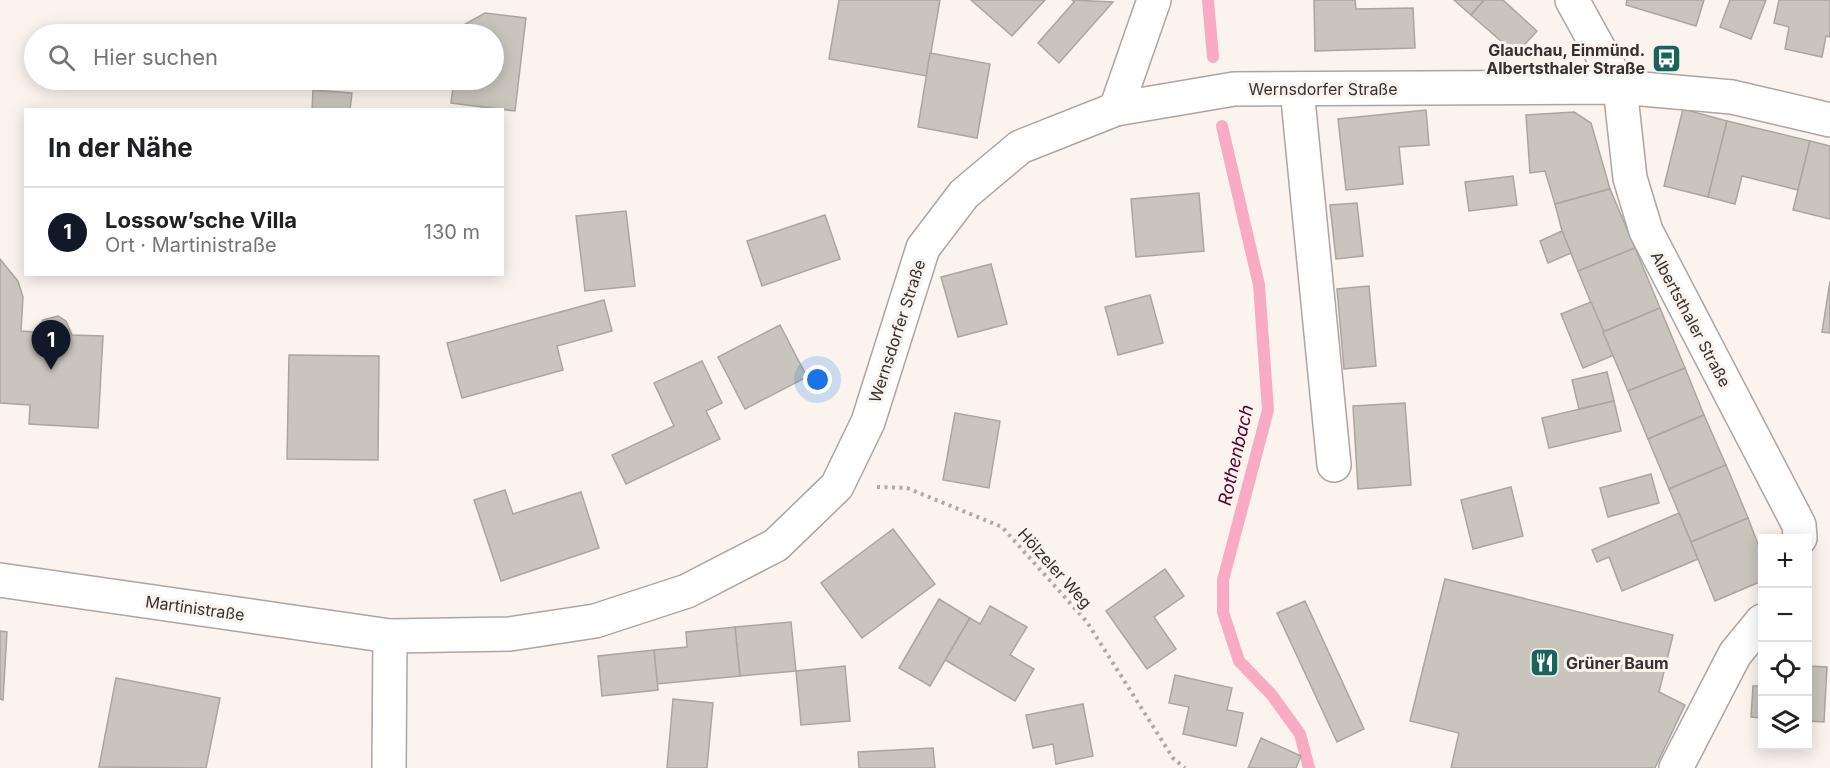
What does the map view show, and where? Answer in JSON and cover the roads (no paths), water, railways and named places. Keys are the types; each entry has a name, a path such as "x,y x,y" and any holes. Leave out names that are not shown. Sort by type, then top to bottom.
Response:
{"street":[{"path":"1116,109 1154,0"},
{"path":"1572,0 1620,87"},
{"name":"Wernsdorfer Straße","path":"390,636 510,634 595,621 687,591 776,545 837,486 868,422 923,248 964,194 1020,147 1116,109 1234,89 1620,87 1732,98 1830,120"},
{"name":"Albertsthaler Straße","path":"1620,87 1630,178 1646,231 1799,525 1800,534"},
{"path":"1297,89 1334,465"},
{"name":"Martinistraße","path":"0,580 390,636"},
{"path":"1676,768 1735,654 1758,626"},
{"path":"388,768 390,636"}],"waterway":[{"name":"Rothenbach","path":"1208,0 1213,57"},
{"name":"Rothenbach","path":"1222,126 1259,285 1268,410 1223,580 1223,612 1239,661 1271,694 1300,734 1309,768"}],"place":[{"name":"Glauchau, Einmünd. Albertsthaler Straße","path":"1666,59"},
{"name":"Lossow’sche Villa","path":"51,370"},
{"name":"Grüner Baum","path":"1545,663"}]}
